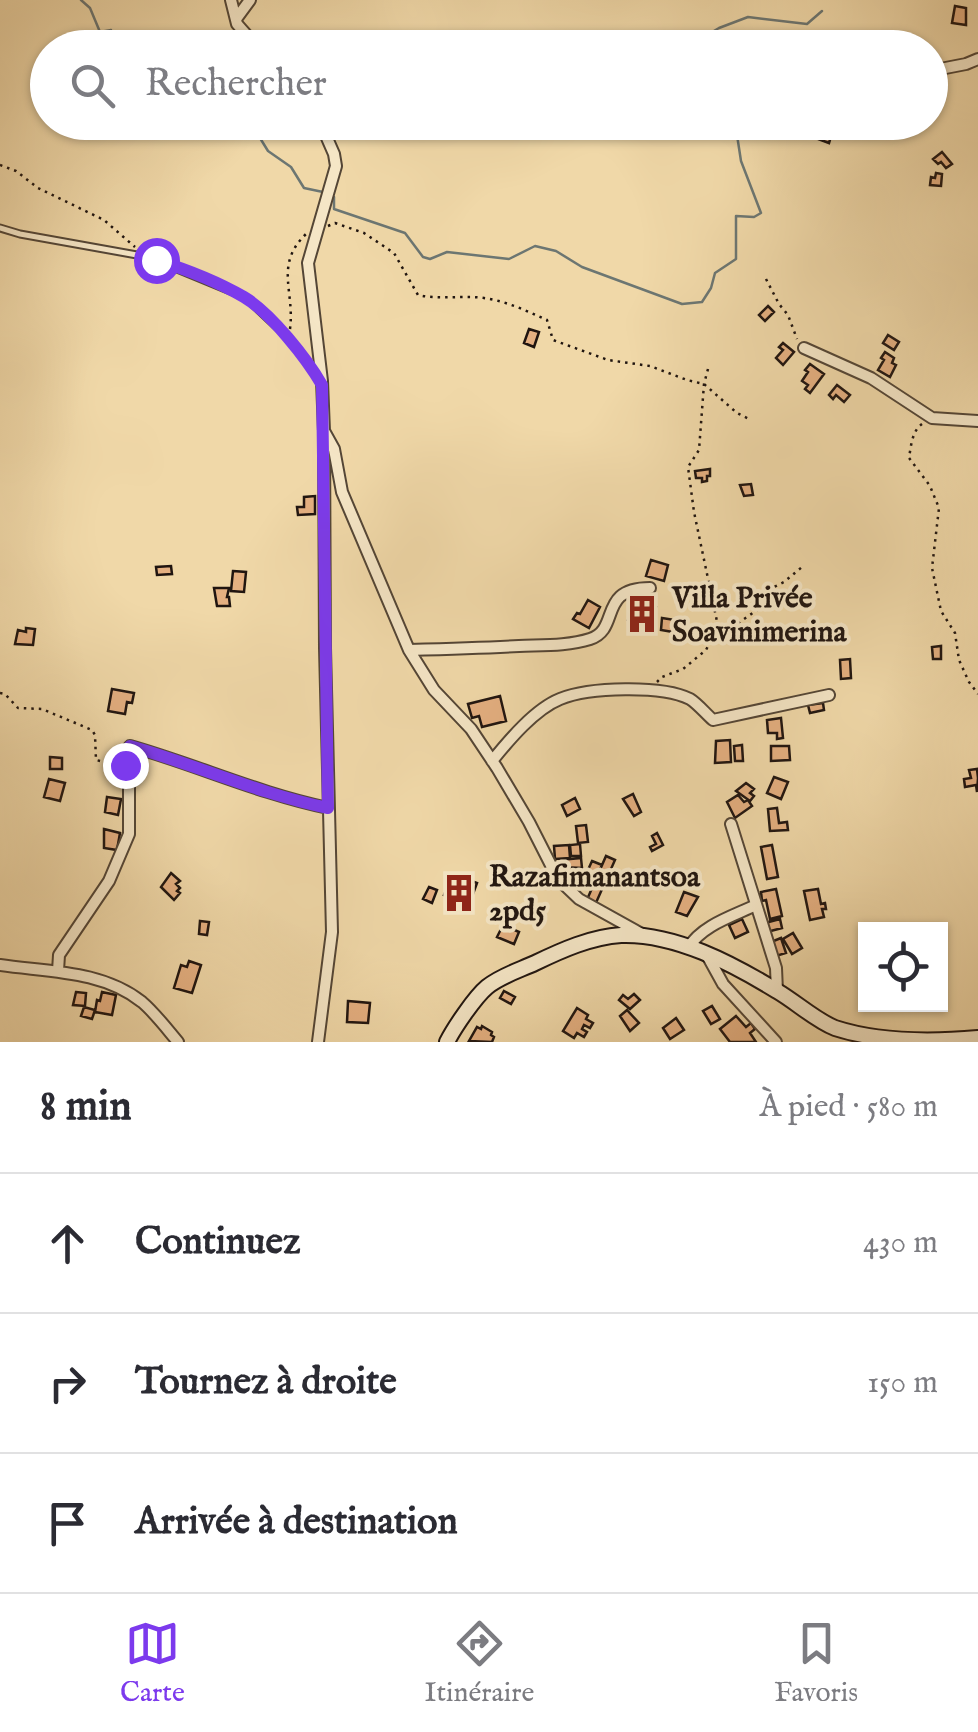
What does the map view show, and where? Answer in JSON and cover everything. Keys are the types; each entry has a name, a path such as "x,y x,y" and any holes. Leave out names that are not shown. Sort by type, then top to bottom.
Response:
{"main road":[{"path":"447,1042 488,986 585,942 619,936 646,936 706,955 777,990 832,1027 860,1036 978,1038"}],"street":[{"path":"232,0 236,19 244,30"},
{"path":"236,19 250,0"},
{"path":"948,68 978,59"},
{"path":"318,1042 332,932 324,431 308,263 336,166 328,140"},
{"path":"804,348 871,378 932,418 978,422"},
{"path":"324,431 334,449 342,492 409,650 434,690 470,729 492,761 558,879 579,900 646,936"},
{"path":"409,650 587,640 602,632 623,592 650,588"},
{"path":"492,761 522,728 559,699 579,694 648,690 690,700 713,720 828,696"},
{"path":"58,972 58,954 109,880 129,834 129,783 123,754 130,746 256,789 328,808"},
{"path":"731,824 776,968 777,990"},
{"path":"688,948 711,926 756,904"},
{"path":"706,955 724,984 776,1042"},
{"path":"0,965 88,976 127,992 143,1003 178,1042"},
{"path":"832,1027 857,1042"}],"lane":[{"path":"0,228 148,257 245,298 289,341 322,385"}],"path":[{"path":"0,165 104,220 148,257"},
{"path":"289,341 292,321 286,266 291,251 304,235 336,223 364,233 394,253 418,295 487,299 520,308 547,320 553,340 608,360 650,366 704,384 737,414 750,419"},
{"path":"766,278 804,348"},
{"path":"708,369 699,450 688,467 719,631"},
{"path":"932,418 918,427 909,458 930,486 939,508 932,568 941,611 954,633 964,671 978,694"},
{"path":"648,690 706,650 714,634 731,628 757,610 774,587 802,566"},
{"path":"0,693 18,708 42,708 92,730 96,760 125,765"}],"building":[{"path":"955,6 966,8 966,25 952,23"},
{"path":"942,152 952,164 946,168 933,159"},
{"path":"936,173 942,174 941,186 930,185"},
{"path":"768,306 774,312 765,321 759,315"},
{"path":"529,329 539,332 534,347 524,343"},
{"path":"888,335 899,342 894,350 883,343"},
{"path":"783,343 794,352 783,365 776,358"},
{"path":"885,352 896,365 890,377 878,370"},
{"path":"810,364 824,374 810,393 802,381"},
{"path":"837,385 850,395 844,402 829,395"},
{"path":"710,469 707,481 696,478 695,471"},
{"path":"751,484 753,495 744,496 740,485"},
{"path":"315,496 315,514 298,515 297,507 304,507 304,497"},
{"path":"651,560 668,565 664,581 646,576"},
{"path":"171,566 172,574 157,575 156,567"},
{"path":"233,571 246,572 244,592 231,591"},
{"path":"214,588 229,588 230,606 217,606"},
{"name":"Villa Privée Soavinimerina","path":"639,592 652,597 649,604 656,607 648,628 628,620"},
{"path":"588,600 600,607 589,628 573,619"},
{"path":"662,618 675,620 673,632 661,630"},
{"path":"26,628 35,629 33,645 15,644 18,630 26,632"},
{"path":"941,646 941,659 933,659 932,647"},
{"path":"850,659 851,678 841,679 840,660"},
{"path":"112,689 134,693 125,714 108,711"},
{"path":"500,696 506,721 482,727 479,716 472,718 468,704"},
{"path":"823,703 824,710 810,713 808,705"},
{"path":"781,718 783,738 777,739 777,733 768,733 767,720"},
{"path":"730,740 731,762 715,763 716,741"},
{"path":"742,745 743,761 735,761 734,746"},
{"path":"771,746 789,746 790,760 771,761"},
{"path":"50,757 62,758 62,769 50,769"},
{"path":"977,769 977,792 976,785 965,787 964,779 971,778 969,770"},
{"path":"774,777 788,782 781,799 767,793"},
{"path":"49,779 65,783 60,801 44,797"},
{"path":"746,783 754,789 750,801 736,791"},
{"path":"633,794 641,812 634,816 623,799"},
{"path":"738,795 752,806 735,818 727,802"},
{"path":"107,797 121,799 118,815 105,812"},
{"path":"575,798 580,809 567,816 562,805"},
{"path":"777,808 779,823 787,822 788,830 770,831 768,809"},
{"path":"586,825 588,842 578,843 576,826"},
{"path":"104,829 120,833 117,850 104,848"},
{"path":"657,833 663,845 652,851 650,847 656,844 652,836"},
{"path":"580,844 581,856 571,856 570,845"},
{"path":"569,845 570,858 555,859 554,846"},
{"path":"772,845 778,877 767,879 761,847"},
{"path":"606,856 615,860 595,905 586,902"},
{"path":"581,858 582,868 560,867 560,860"},
{"path":"592,861 602,865 592,887 583,881 583,875"},
{"path":"171,873 180,881 176,884 180,893 174,900 161,887"},
{"name":"Razafimanantsoa 2pd5","path":"466,879 477,883 469,905 444,895 448,885 461,891"},
{"path":"429,887 437,890 432,903 423,899"},
{"path":"776,889 782,916 770,919 761,892"},
{"path":"818,889 821,904 825,903 824,917 810,920 804,891"},
{"path":"684,892 698,897 687,916 676,912"},
{"path":"742,919 748,932 735,938 729,925"},
{"path":"780,919 782,928 767,932 765,923"},
{"path":"200,921 209,922 207,935 199,934"},
{"path":"503,925 519,932 514,944 497,937"},
{"path":"793,933 802,948 792,954 783,939"},
{"path":"781,938 786,953 776,956 771,942"},
{"path":"189,961 201,965 192,993 174,988 181,965 187,967"},
{"path":"504,991 515,997 511,1004 500,998"},
{"path":"76,992 86,993 85,1006 73,1005"},
{"path":"102,992 116,995 112,1015 95,1012"},
{"path":"634,994 640,1000 630,1009 619,1000 623,995 628,999"},
{"path":"348,1001 370,1003 368,1023 347,1022"},
{"path":"712,1006 720,1019 711,1024 703,1011"},
{"path":"84,1007 95,1010 92,1019 81,1016"},
{"path":"577,1008 593,1023 590,1028 584,1025 584,1037 577,1033 574,1038 563,1031"},
{"path":"627,1010 639,1023 630,1031 620,1016"},
{"path":"736,1016 746,1027 751,1023 755,1029 750,1033 756,1042 730,1042 720,1029"},
{"path":"676,1018 684,1030 670,1039 663,1028"},
{"path":"477,1027 492,1032 492,1042 469,1041"}],"waterway":[{"path":"81,0 90,8 99,30"},
{"path":"716,30 748,17 807,24 822,11"},
{"path":"261,140 268,151 291,167 304,188 323,192"},
{"path":"334,197 334,209 405,233 423,257 430,259 447,252 509,259 535,246 556,251 582,267 682,304 702,302 715,273 736,259 736,216 754,217 761,213 741,161 738,140"}],"place":[{"name":"Villa Privée Soavinimerina","path":"642,614"},
{"name":"Razafimanantsoa 2pd5","path":"459,893"}],"route":[{"path":"125,765 123,754 130,746 256,789 328,808 322,385 282,332 245,298 156,260"}]}
